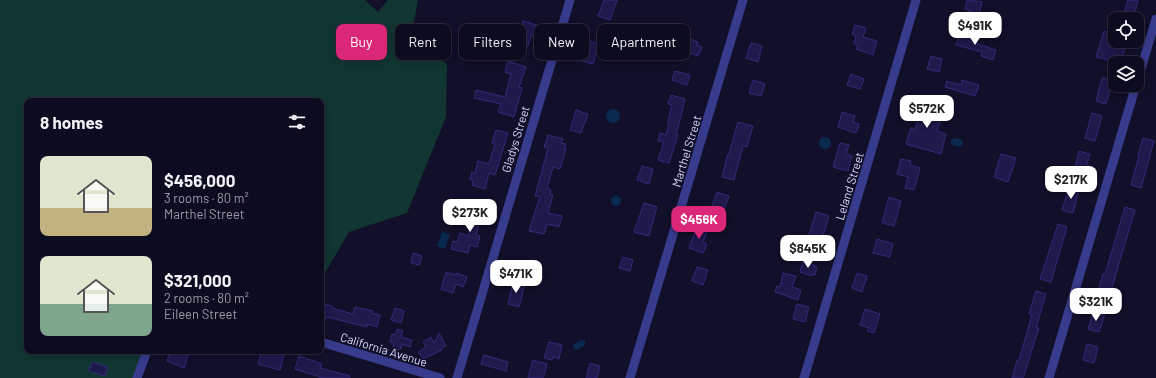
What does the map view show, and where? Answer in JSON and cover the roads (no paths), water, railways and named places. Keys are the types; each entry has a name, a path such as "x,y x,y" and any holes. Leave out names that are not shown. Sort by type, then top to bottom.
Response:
{"street":[{"name":"Gladys Street","path":"457,378 570,0"},
{"name":"Marthel Street","path":"630,378 744,0"},
{"name":"Leland Street","path":"804,378 916,0"},
{"path":"1144,60 1156,18"},
{"path":"1049,378 1135,92"},
{"name":"California Avenue","path":"324,343 440,378"},
{"path":"137,378 146,354"}],"water":[{"path":"613,109 618,111 620,116 618,121 613,123 608,121 606,116 608,111"},
{"path":"823,137 827,137 831,143 827,149 823,149 819,145 819,141"},
{"path":"955,138 962,140 963,145 959,147 951,144 951,140"},
{"path":"614,196 618,196 620,197 620,205 614,206 611,203 611,199"},
{"path":"442,232 450,234 445,249 437,246"},
{"path":"581,340 585,341 585,345 578,349 574,349 573,345"}]}
